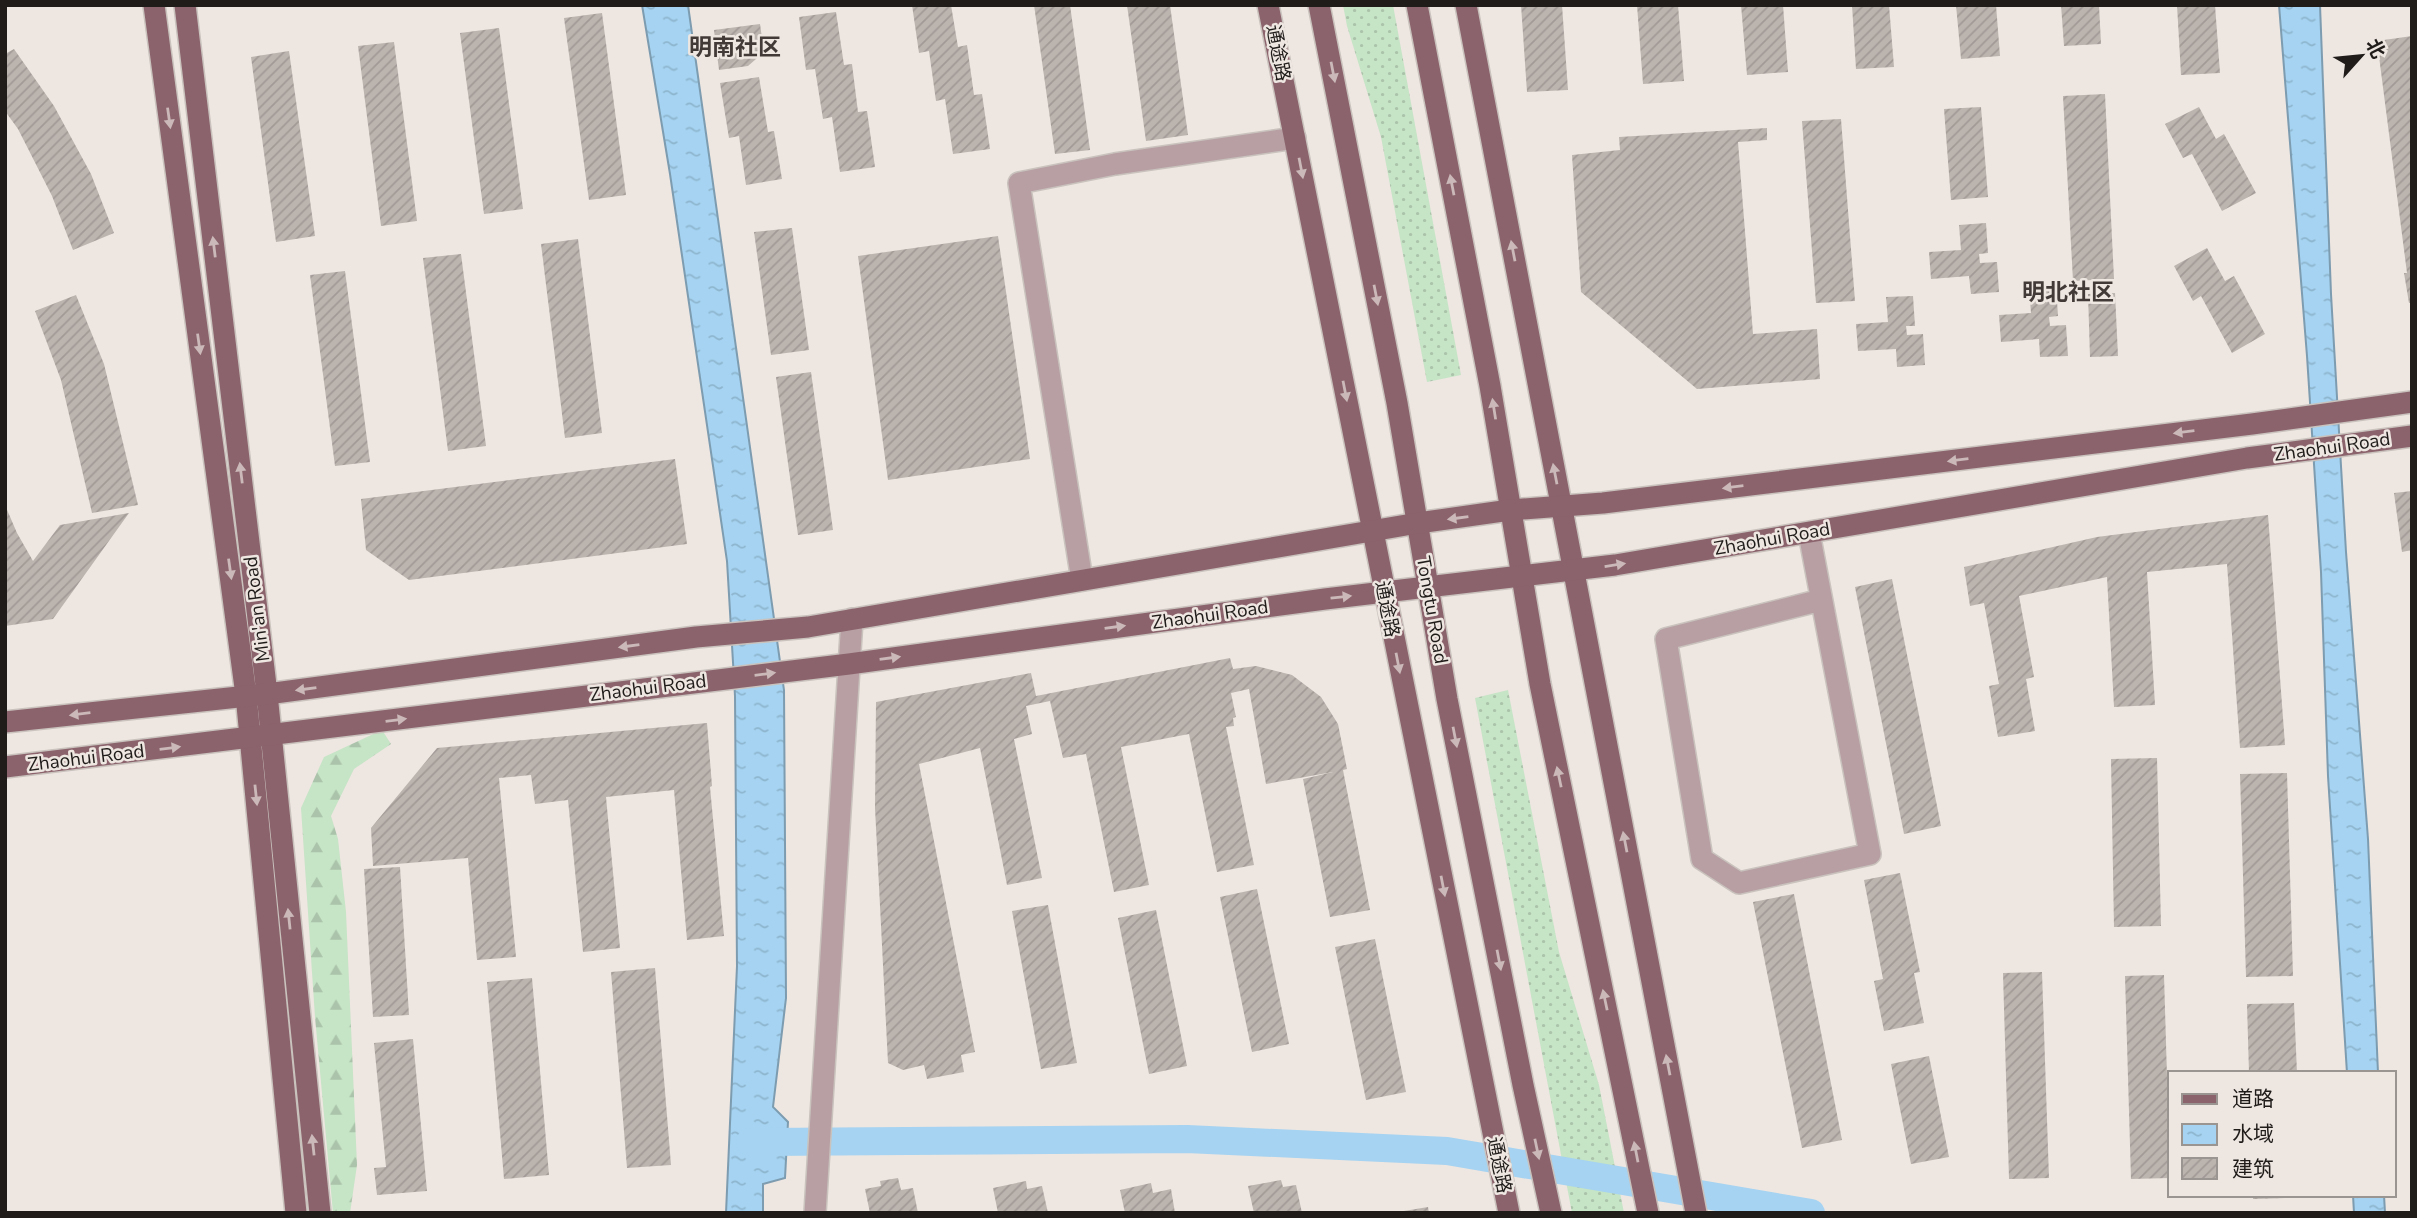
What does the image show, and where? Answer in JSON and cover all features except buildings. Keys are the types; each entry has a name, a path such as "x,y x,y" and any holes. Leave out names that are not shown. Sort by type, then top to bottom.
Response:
{"main road":[{"name":"Min'an Road","path":"154,5 256,694"},
{"name":"Min'an Road","path":"185,5 260,737 296,1213"},
{"name":"通途路","path":"1268,5 1508,1213"},
{"name":"Tongtu Road","path":"1319,5 1397,403 1447,699 1551,1213"},
{"path":"1417,5 1490,386 1540,684 1648,1213"},
{"path":"1466,5 1696,1213"},
{"name":"Zhaohui Road","path":"5,722 256,694 696,637 808,626 1418,523 1510,510 1603,503 2412,402"},
{"name":"Zhaohui Road","path":"5,767 822,667 1312,601 1574,571 2247,458 2412,436"},
{"name":"Min'an Road","path":"260,737 320,1213"}],"street":[{"path":"1082,580 1019,183 1115,164 1294,138"},
{"path":"1809,533 1870,854 1739,883 1702,859 1666,639 1821,600"},
{"path":"816,1206 852,619"}],"green space":[{"path":"1343,5 1393,5 1461,375 1427,382 1381,137"},
{"path":"1508,690 1559,952 1599,1085 1624,1213 1572,1213 1475,698"},
{"path":"382,730 391,744 354,769 331,816 338,839 346,912 357,1165 350,1213 333,1213 315,1017 301,808 324,757"}],"water":[{"path":"642,5 688,5 784,690 786,998 773,1107 788,1122 785,1178 763,1184 763,1213 726,1213 737,966 735,696 727,561 670,174"},
{"path":"2279,5 2320,5 2331,294 2346,552 2368,839 2378,1071 2347,1071 2328,776 2321,572"},
{"path":"2353,1197 2384,1197 2385,1213 2354,1213"}],"waterway":[{"path":"750,1142 1187,1139 1447,1151 1811,1213"}],"district":[{"name":"明南社区","path":"735,47"},
{"name":"明北社区","path":"2068,292"}]}
